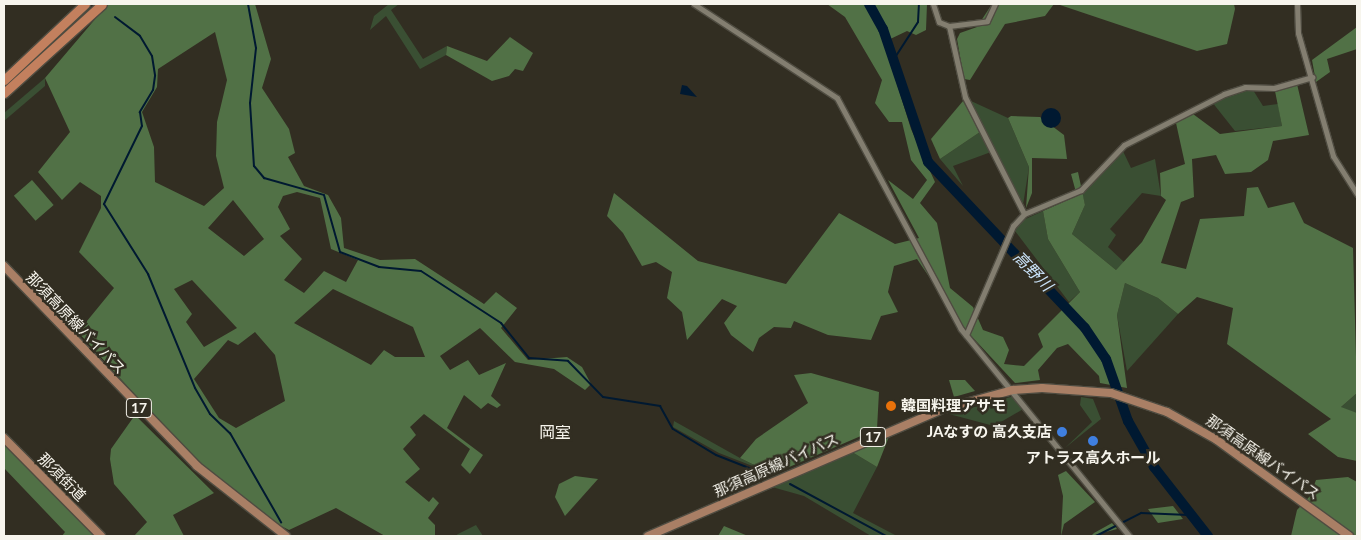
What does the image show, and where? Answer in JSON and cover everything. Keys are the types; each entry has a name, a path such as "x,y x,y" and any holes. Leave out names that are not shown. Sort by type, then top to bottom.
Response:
{"highway":[{"path":"88,18 95,4"},
{"path":"4,93 102,4"},
{"path":"4,80 83,5"}],"main road":[{"name":"那須高原線バイパス","path":"4,266 197,466 286,536"},
{"name":"那須高原線バイパス","path":"648,536 932,413 1013,390 1111,393 1128,398 1218,440 1349,536"},
{"name":"那須街道","path":"4,438 101,536"}],"street":[{"path":"694,4 800,70 837,98 966,336 1013,390 1129,536"},
{"path":"933,4 940,22 949,26 987,21 995,4"},
{"path":"1297,4 1298,33 1312,76 1333,156 1357,194"},
{"path":"949,26 965,97 1024,214"},
{"path":"966,336 1013,226 1024,214 1081,190 1124,145 1224,94 1245,86 1274,88 1312,76"}],"green space":[{"path":"108,4 255,4 271,59 262,88 289,129 295,153 288,157 304,186 328,195 341,218 344,248 380,260 415,259 484,304 496,292 517,308 501,328 528,360 567,357 582,367 591,384 585,390 554,369 515,362 480,328 440,356 450,370 468,360 479,375 506,363 491,396 501,405 497,408 488,403 481,409 464,395 447,428 483,455 470,474 461,465 470,449 424,414 410,427 416,435 403,449 420,469 405,482 429,502 433,497 439,503 428,518 435,525 435,536 385,536 336,508 289,530 263,517 200,466 78,332 114,288 79,252 101,208 101,196 80,182 62,200 38,172 70,132 45,78","holes":["215,32 227,80 217,122 216,156 224,188 204,206 155,182 154,147 142,112 157,87 158,69","297,192 320,198 331,249 358,260 346,282 324,271 304,293 284,280 302,259 280,236 290,229 278,207 283,196","233,200 264,239 244,256 208,228","192,280 237,328 204,347 186,322 192,314 174,289","333,289 413,327 425,357 395,357 384,350 371,365 294,323","255,332 275,355 285,401 236,428 219,418 194,379 228,340 238,345"]},
{"path":"389,4 399,4 391,10 423,59 447,46 446,55 420,69 386,16 370,30 374,16"},
{"path":"827,4 927,4 926,30 916,35 907,31 884,42 911,129 935,182 920,203 937,223 950,288 973,307 983,330 1003,337 1009,350 1004,364 1024,366 1043,347 1038,334 1080,292 1048,239 1043,211 1077,196 1071,174 1078,172 1085,205 1072,234 1116,270 1142,242 1166,200 1161,196 1160,173 1185,164 1176,123 1193,114 1220,134 1282,126 1275,91 1297,84 1309,135 1273,141 1268,160 1251,172 1225,174 1216,155 1192,159 1194,197 1181,202 1161,263 1186,269 1200,219 1244,216 1247,188 1258,187 1268,208 1294,202 1304,223 1353,248 1357,393 1341,407 1357,413 1357,461 1338,457 1308,434 1331,419 1227,344 1233,308 1197,297 1178,314 1158,298 1125,283 1117,315 1127,388 1100,383 1099,376 1068,344 1057,348 1038,370 1040,380 1015,383 963,327 917,259 894,266 888,292 898,312 881,316 871,340 828,335 794,321 791,328 774,327 759,338 753,352 731,335 724,323 737,306 722,299 687,340 682,312 667,298 672,272 656,262 642,266 623,233 607,216 614,193 698,261 786,284 839,213 895,244 919,238 888,180 913,199 927,180 911,160 902,122 889,122 875,103 882,80 845,17"},
{"path":"992,4 1054,4 1045,16 1005,24 970,80 964,79 957,39 960,33 977,27"},
{"path":"1057,4 1234,4 1235,9 1227,44 1197,51"},
{"path":"1357,27 1357,49 1327,59 1330,72 1316,82 1312,60"},
{"path":"510,37 533,53 523,71 515,69 509,76 492,81 446,55 447,46 487,61"},
{"path":"45,78 45,86 4,121 4,113"},
{"path":"1246,88 1253,90 1263,106 1278,104 1282,126 1235,131 1212,102"},
{"path":"963,101 980,132 940,159 931,139"},
{"path":"971,101 1008,118 1029,167 1023,205"},
{"path":"1011,116 1040,117 1064,135 1067,159 1032,158 1032,193 1026,208 1029,167 1008,118"},
{"path":"980,132 991,152 953,166 963,186 940,159"},
{"path":"1122,149 1131,168 1155,159 1161,196 1142,193 1110,229 1116,235 1108,247 1124,262 1116,270 1072,234 1085,205 1082,193"},
{"path":"32,180 54,205 36,221 14,196"},
{"path":"1043,211 1048,239 1080,292 1069,302 1015,231 1021,221"},
{"path":"1125,283 1158,298 1178,314 1127,371 1117,315"},
{"path":"811,373 879,392 877,429 773,474 740,458 756,439 808,403 794,375"},
{"path":"949,380 965,380 975,391 954,397"},
{"path":"1357,393 1357,413 1343,411 1341,407"},
{"path":"1014,396 1025,408 994,426 949,414"},
{"path":"1081,397 1093,399 1101,419 1065,448 1092,422 1080,405"},
{"path":"135,415 214,493 173,515 184,536 134,536 147,522 114,484 110,459 111,449"},
{"path":"674,421 773,474 719,453 673,427"},
{"path":"890,434 877,467 852,452"},
{"path":"4,443 96,536 62,536 65,532 4,468"},
{"path":"852,452 877,467 853,513 897,536 871,536 804,496 772,487"},
{"path":"1066,471 1095,502 1064,524 1061,536 1063,496 1058,475"},
{"path":"575,476 598,479 565,516 555,497 559,484"},
{"path":"1348,477 1357,482 1357,536 1291,536 1297,510 1310,496 1316,480"},
{"path":"1173,506 1183,519 1158,523 1148,509"},
{"path":"1112,523 1117,529 1091,536 1094,533"},
{"path":"476,525 483,536 455,536 458,534"},
{"path":"724,526 748,536 718,536"}],"water":[{"path":"682,85 687,86 697,97 680,94"},
{"path":"1051,108 1058,111 1061,118 1058,125 1051,128 1044,125 1041,118 1044,111"}],"waterway":[{"path":"248,4 256,48 250,103 254,166 264,178 324,195 340,252 379,267 421,271 501,323 529,358 568,361 603,397 660,406 673,429 716,455 767,475"},
{"name":"高野川","path":"869,4 883,29 928,162 1085,328 1106,359 1128,421 1154,467 1208,536"},
{"path":"894,59 918,22 919,4"},
{"path":"115,17 140,36 152,56 155,76 153,90 140,112 142,126 104,204 148,274 195,388 210,414 230,433 281,522"},
{"path":"790,484 886,536"},
{"path":"1096,536 1141,513 1189,515"}],"place":[{"name":"韓国料理アサモ","path":"891,406"},
{"name":"JAなすの 高久支店","path":"1062,432"},
{"name":"アトラス高久ホール","path":"1093,441"}],"district":[{"name":"岡室","path":"555,432"}]}
